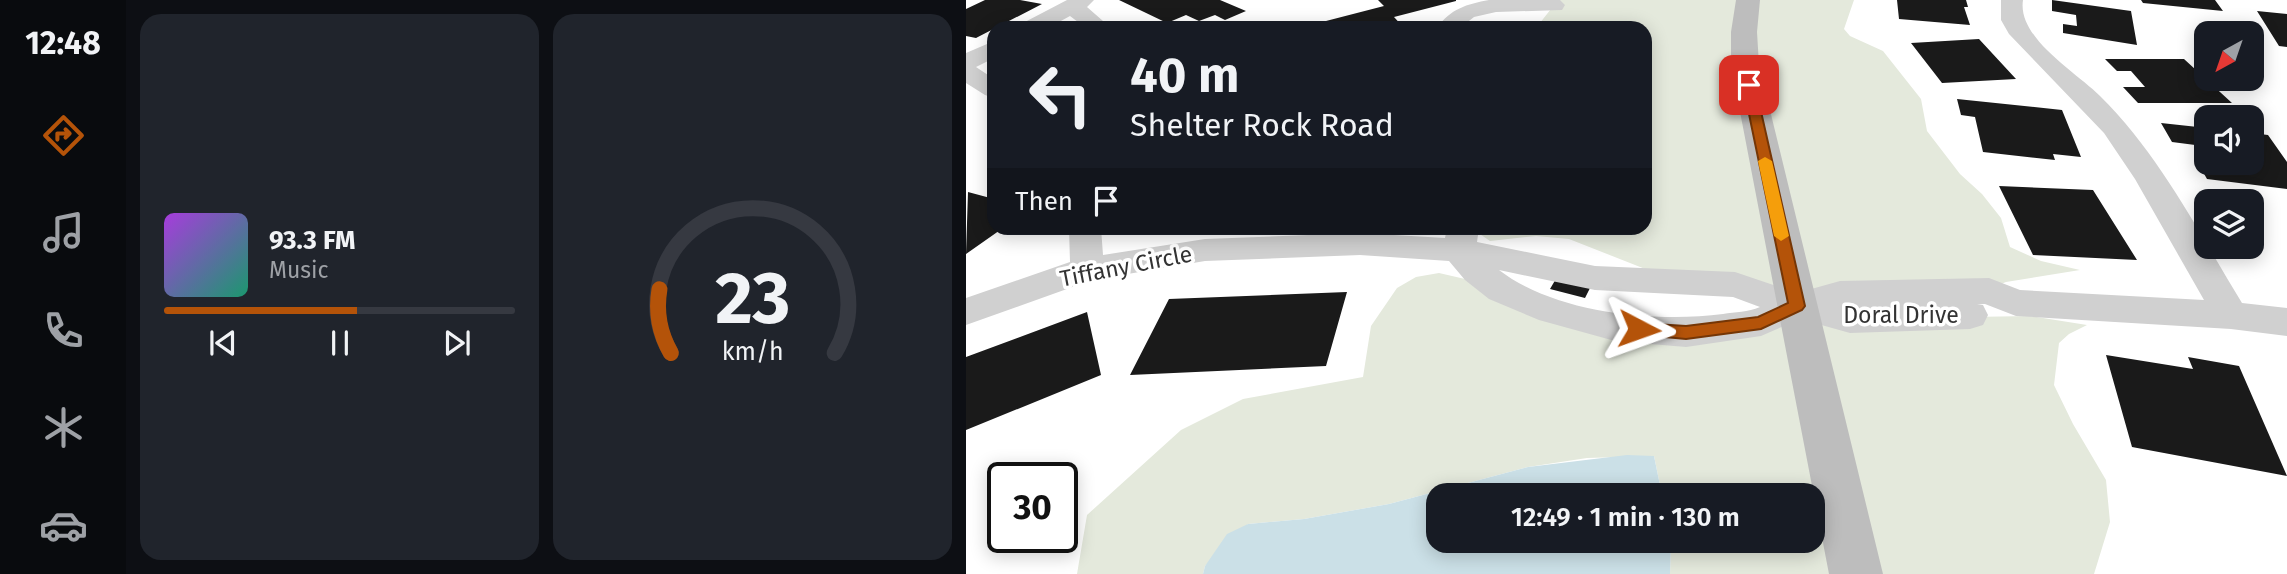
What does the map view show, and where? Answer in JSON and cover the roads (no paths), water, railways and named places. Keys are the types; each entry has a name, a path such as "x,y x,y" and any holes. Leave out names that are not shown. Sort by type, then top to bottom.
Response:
{"main road":[{"path":"1748,0 1744,32 1745,65 1856,574"}],"street":[{"path":"2012,0 2010,6 2015,26 2029,44 2075,84 2111,122 2231,315"},
{"path":"1453,21 1458,16 1499,5 1526,1 1556,2"},
{"path":"1541,21 1556,2"},
{"path":"1044,21 1077,3 1094,21"},
{"path":"966,62 987,52"},
{"path":"1085,235 1087,269"},
{"name":"Tiffany Circle","path":"966,312 1087,269 1205,250 1242,237 1360,244 1461,239 1500,258 1595,278 1735,285 1796,306"},
{"path":"1461,239 1477,271 1501,290 1552,311 1615,327 1686,333 1761,323 1796,306"},
{"name":"Doral Drive","path":"1796,306 1850,319 1999,314 2017,303 2231,315 2287,322"}],"water":[{"path":"1627,455 1654,456 1660,483 1468,483 1528,467"},
{"path":"1426,494 1426,553 1671,553 1670,574 1203,574 1205,566 1227,534 1248,524 1304,519 1389,504"}]}
